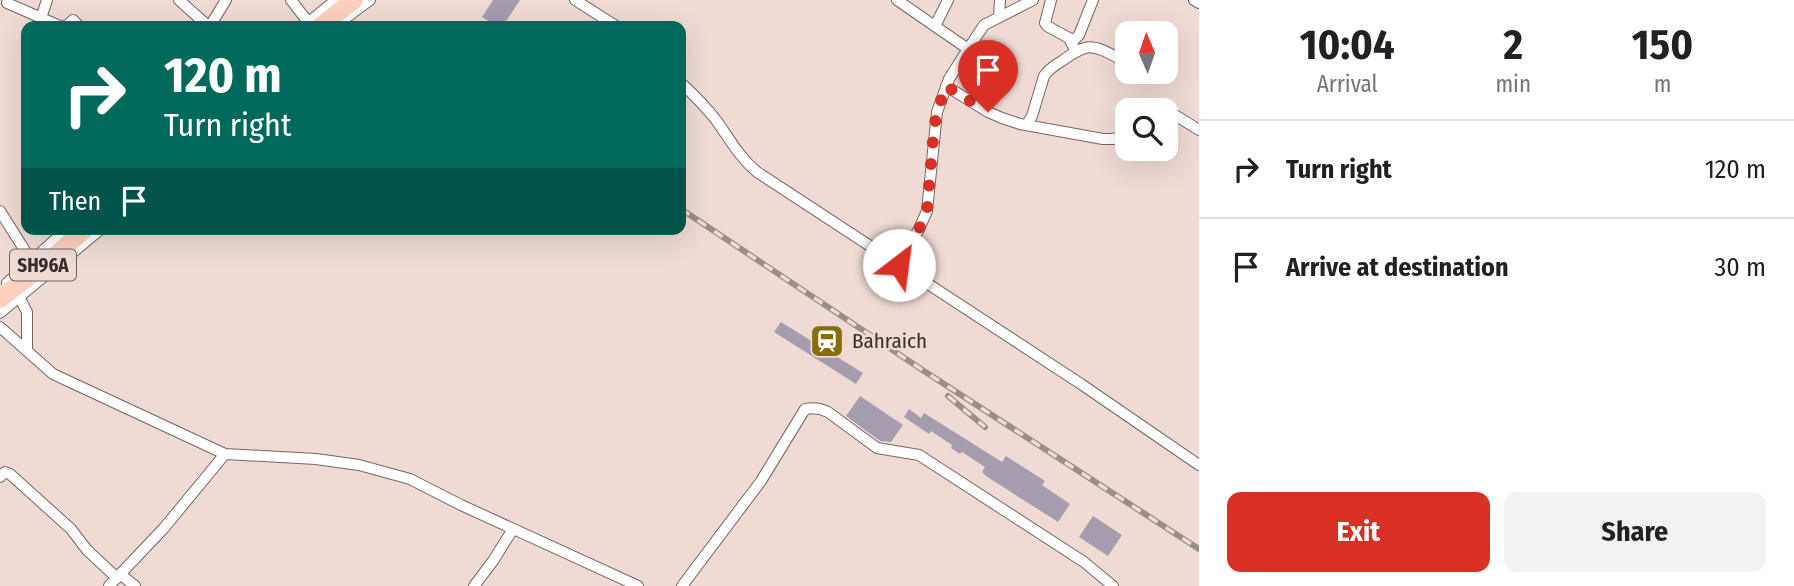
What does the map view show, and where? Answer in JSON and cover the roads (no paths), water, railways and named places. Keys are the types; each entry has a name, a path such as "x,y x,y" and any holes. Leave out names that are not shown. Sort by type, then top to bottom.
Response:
{"main road":[{"path":"320,21 355,5"},
{"name":"SH96A","path":"0,299 78,235"}],"street":[{"path":"41,18 47,0"},
{"path":"179,0 203,21"},
{"path":"212,21 226,0"},
{"path":"291,0 308,21"},
{"path":"315,21 336,0"},
{"path":"348,0 355,5"},
{"path":"340,21 355,5 370,0"},
{"path":"575,0 608,21"},
{"path":"897,0 968,49"},
{"path":"935,26 948,0"},
{"path":"999,17 1000,0"},
{"path":"899,265 927,211 937,112 955,66 984,24 1033,0"},
{"path":"1051,0 1045,25 1069,38 1073,46"},
{"path":"1027,124 1044,76 1073,46 1093,0"},
{"path":"1194,0 1199,3"},
{"path":"7,3 48,21"},
{"path":"1073,46 1096,48 1115,56"},
{"path":"946,86 1002,118 1103,139 1115,138"},
{"path":"686,87 715,119 747,164 1199,465"},
{"path":"1178,117 1199,130"},
{"path":"0,211 33,261 41,279"},
{"path":"0,289 61,235"},
{"path":"0,313 93,235"},
{"path":"19,297 27,312 27,351"},
{"path":"0,327 53,373 225,454 316,459 359,465 410,479 638,586"},
{"path":"685,585 761,481 805,409 820,408 877,448 919,455 1084,562 1113,586"},
{"path":"115,579 164,528 225,454"},
{"path":"0,477 5,472 10,474 71,529 115,579 135,586"},
{"path":"474,586 513,529"}],"railway":[{"path":"686,212 1199,549"},
{"path":"948,396 985,427"}],"place":[{"name":"Bahraich","path":"827,341"}]}
